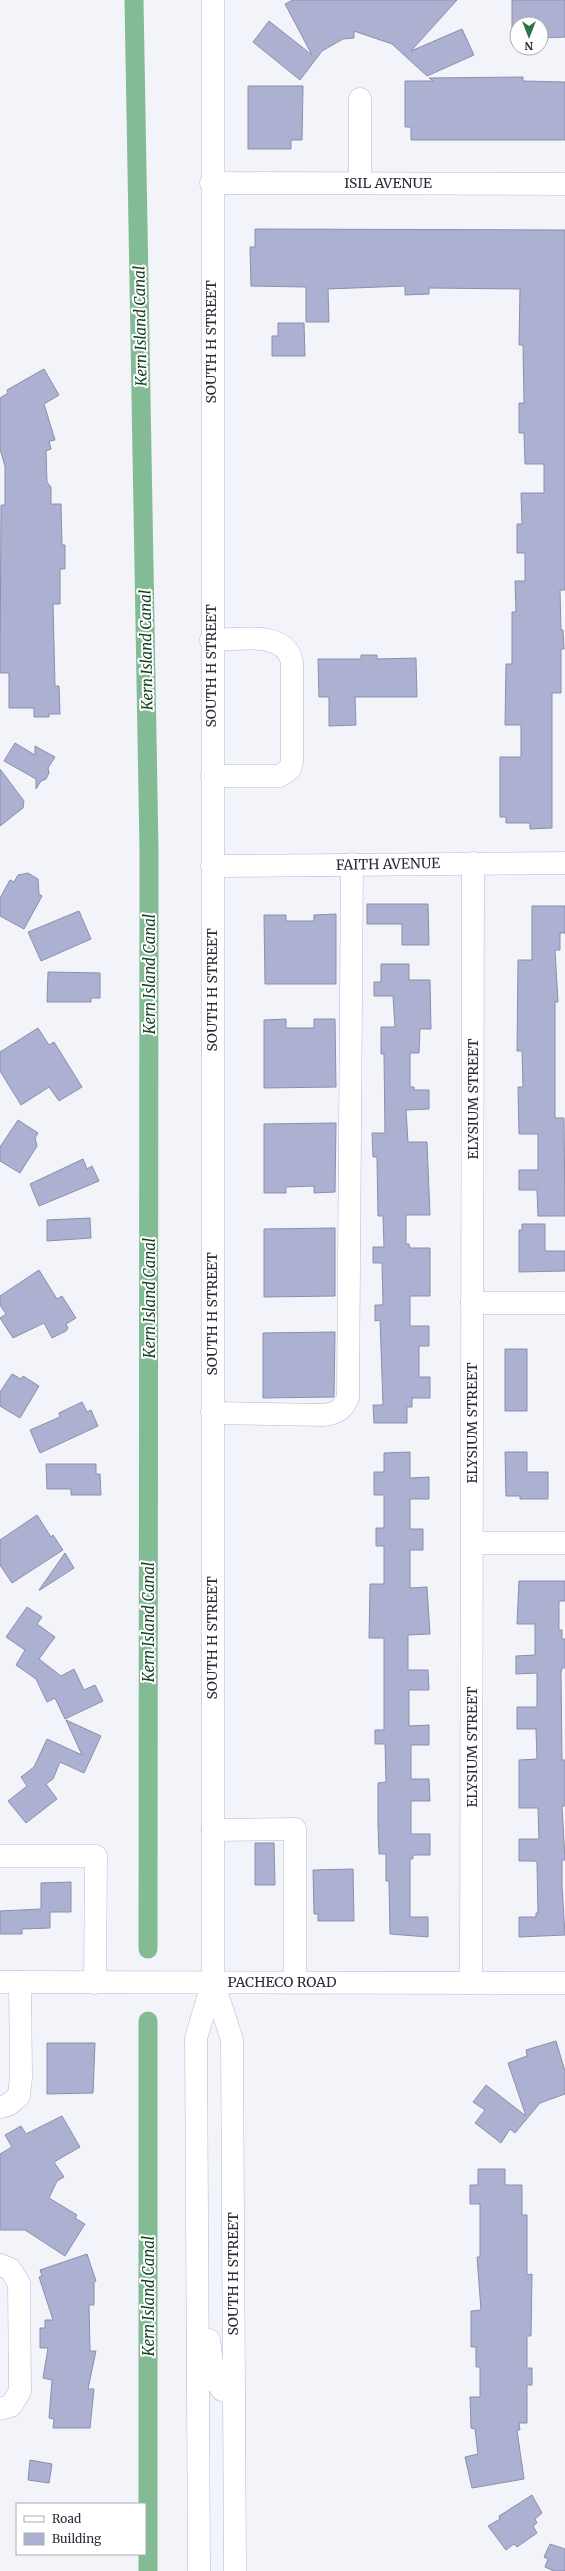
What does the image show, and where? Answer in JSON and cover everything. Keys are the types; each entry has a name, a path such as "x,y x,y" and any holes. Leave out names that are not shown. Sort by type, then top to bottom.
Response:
{"street":[{"name":"SOUTH H STREET","path":"199,2571 196,2038 213,1981 211,640 212,0"},
{"path":"360,99 360,183"},
{"name":"ISIL AVENUE","path":"211,183 565,184"},
{"path":"211,640 267,640 283,645 290,652 292,662 292,761 286,773 270,776 212,776"},
{"name":"ELYSIUM STREET","path":"471,1983 473,863"},
{"name":"FAITH AVENUE","path":"212,866 565,863"},
{"path":"212,1413 337,1414 344,1407 348,1398 352,864"},
{"path":"472,1303 565,1303"},
{"path":"472,1543 565,1544"},
{"path":"213,1830 295,1829 295,1982"},
{"path":"0,1856 96,1856 95,1982"},
{"name":"SOUTH H STREET","path":"213,1981 232,2040 235,2571"},
{"name":"PACHECO ROAD","path":"10,1982 213,1981 565,1983"},
{"path":"0,2107 8,2105 19,2096 21,2077 10,1982"},
{"path":"197,2239 214,2378 222,2390 234,2393"},
{"path":"0,2265 10,2269 19,2283 20,2391 11,2406 0,2408"}],"building":[{"path":"293,0 457,0 411,51 462,29 474,55 427,76 392,44 354,31 354,38 343,39 322,51 300,80 253,42 269,21 312,55 285,4"},
{"path":"512,0 565,0 565,37 549,38 549,16 512,16"},
{"path":"523,77 523,81 565,82 565,140 411,140 411,127 405,127 405,81 433,81 429,78"},
{"path":"248,86 303,86 302,140 291,140 291,149 248,149"},
{"path":"255,229 565,230 565,590 560,590 561,630 563,630 564,649 561,649 561,693 552,693 552,828 530,829 530,823 506,823 506,817 500,817 500,757 521,757 521,725 505,725 506,664 512,664 512,612 516,612 515,581 525,581 525,553 517,553 517,524 522,524 521,493 544,493 544,464 525,464 524,433 519,433 519,403 524,403 523,345 519,345 520,289 429,288 429,294 405,295 405,286 328,289 329,322 306,322 306,287 251,286 250,247 255,247"},
{"path":"278,323 304,323 305,356 272,356 272,336 278,336"},
{"path":"44,369 59,395 44,404 55,440 49,441 51,449 46,451 47,482 51,487 51,504 61,504 62,545 65,545 65,569 60,569 60,604 53,604 55,686 59,686 60,714 49,714 49,717 34,717 34,708 9,708 9,673 0,673 1,505 5,505 5,466 0,449 0,398 8,393 7,390"},
{"path":"361,655 377,655 377,659 416,658 417,697 355,697 356,725 329,726 329,697 319,697 318,659 361,659"},
{"path":"15,743 35,755 35,746 55,757 48,768 49,773 46,779 41,781 36,789 36,779 4,761"},
{"path":"0,769 24,801 23,808 0,826"},
{"path":"28,873 38,879 39,894 42,896 24,929 0,916 0,898 10,880 14,882 18,875"},
{"path":"367,904 428,904 429,945 402,945 402,924 367,924"},
{"path":"532,906 565,906 565,933 560,933 560,950 555,950 558,1002 555,1002 555,1118 564,1118 565,1216 538,1216 537,1190 519,1190 519,1170 538,1170 538,1134 519,1134 518,1087 523,1087 522,1051 517,1051 518,960 532,960"},
{"path":"79,911 91,939 41,961 28,932"},
{"path":"336,914 336,984 265,984 264,915 286,915 286,921 314,921 314,915"},
{"path":"381,964 409,964 409,980 430,980 431,1029 420,1029 419,1053 410,1053 410,1087 414,1087 414,1090 429,1090 429,1109 406,1110 408,1142 427,1142 430,1215 406,1215 406,1244 409,1244 410,1248 430,1248 430,1296 410,1296 410,1326 429,1326 429,1346 419,1346 419,1377 430,1377 430,1398 412,1398 412,1407 407,1407 407,1423 374,1423 373,1405 383,1405 380,1320 375,1321 375,1305 383,1305 382,1263 373,1263 373,1247 384,1247 383,1216 378,1216 377,1157 373,1157 372,1133 385,1133 384,1054 381,1054 381,1027 395,1027 393,996 374,996 374,982 381,982"},
{"path":"48,972 100,973 100,998 91,998 91,1002 47,1002"},
{"path":"286,1019 286,1028 314,1028 314,1019 335,1019 336,1087 264,1088 264,1020"},
{"path":"38,1028 49,1045 54,1042 82,1087 59,1101 49,1087 21,1105 0,1071 0,1052"},
{"path":"18,1120 38,1133 35,1138 37,1146 20,1173 0,1161 0,1147"},
{"path":"336,1123 335,1192 314,1193 314,1186 286,1187 286,1193 264,1193 264,1124"},
{"path":"83,1159 87,1169 92,1166 99,1181 39,1206 30,1184"},
{"path":"90,1218 91,1238 47,1241 47,1220"},
{"path":"522,1224 545,1224 545,1251 565,1251 565,1271 519,1272 519,1230 522,1230"},
{"path":"335,1228 335,1296 264,1297 264,1229"},
{"path":"39,1270 57,1299 62,1296 76,1318 66,1324 68,1328 66,1331 52,1338 44,1323 13,1338 0,1318 6,1314 0,1305 0,1296"},
{"path":"335,1332 334,1397 263,1398 263,1333"},
{"path":"505,1349 527,1349 527,1411 505,1411"},
{"path":"12,1374 21,1379 23,1376 39,1386 20,1418 0,1406 0,1392"},
{"path":"82,1402 87,1412 91,1410 98,1426 40,1453 30,1430 60,1417 59,1413"},
{"path":"410,1452 410,1478 429,1477 429,1499 410,1499 410,1529 423,1529 423,1550 410,1550 410,1588 427,1587 430,1634 408,1635 408,1670 428,1670 429,1690 409,1690 409,1726 429,1725 429,1745 411,1745 411,1779 429,1779 430,1801 411,1801 411,1834 430,1834 430,1855 413,1855 413,1859 410,1859 410,1917 428,1917 428,1937 390,1934 389,1881 386,1881 386,1854 379,1854 378,1825 378,1783 386,1782 385,1744 375,1744 375,1730 384,1730 384,1638 369,1638 370,1584 384,1584 384,1546 376,1546 376,1528 384,1528 384,1495 374,1495 374,1472 384,1472 384,1453"},
{"path":"505,1452 527,1452 527,1472 548,1472 548,1499 520,1499 520,1496 506,1496"},
{"path":"46,1464 96,1464 96,1474 100,1474 101,1495 71,1495 71,1489 47,1489"},
{"path":"37,1515 51,1537 53,1535 63,1550 12,1583 0,1565 0,1540"},
{"path":"65,1553 74,1568 39,1590"},
{"path":"519,1581 565,1581 565,1601 559,1601 559,1630 562,1630 562,1639 565,1639 565,1668 562,1668 561,1673 562,1760 565,1760 565,1806 562,1806 565,1860 562,1860 562,1886 565,1935 519,1937 519,1917 536,1917 536,1913 538,1913 537,1863 535,1861 519,1861 519,1839 539,1839 538,1808 519,1808 519,1760 537,1759 536,1729 517,1729 517,1707 537,1707 537,1673 516,1674 516,1656 535,1655 535,1624 517,1624"},
{"path":"27,1607 42,1617 37,1624 55,1637 39,1659 61,1676 74,1669 84,1690 95,1685 103,1701 65,1719 55,1698 47,1702 36,1679 16,1665 25,1650 6,1637"},
{"path":"66,1720 101,1736 84,1773 60,1762 53,1779 46,1784 57,1799 26,1823 8,1801 27,1786 21,1777 34,1767 47,1739 82,1755"},
{"path":"255,1843 274,1843 275,1885 255,1885"},
{"path":"353,1869 354,1921 318,1921 318,1914 314,1914 313,1870"},
{"path":"71,1882 71,1912 50,1912 50,1928 22,1929 22,1934 0,1934 0,1911 41,1909 41,1883"},
{"path":"556,2041 565,2071 565,2094 540,2103 515,2133 510,2129 501,2143 475,2123 485,2110 473,2102 486,2085 526,2116 508,2063 527,2056 526,2050"},
{"path":"47,2043 95,2043 93,2093 47,2094"},
{"path":"62,2116 80,2147 54,2162 64,2177 57,2181 49,2198 77,2215 75,2218 85,2224 65,2256 25,2230 0,2230 0,2154 12,2147 5,2135 21,2126 26,2134"},
{"path":"478,2169 505,2169 505,2185 522,2185 522,2215 527,2215 527,2275 532,2274 531,2336 527,2336 527,2368 532,2368 532,2385 527,2385 527,2423 519,2423 520,2430 517,2430 524,2479 472,2488 465,2457 478,2454 475,2429 471,2428 470,2397 480,2397 480,2367 476,2367 476,2347 471,2347 471,2311 481,2310 477,2257 480,2257 480,2204 470,2204 470,2185 478,2185"},
{"path":"87,2254 96,2281 94,2282 94,2305 89,2305 90,2351 96,2351 88,2389 94,2389 90,2428 53,2428 54,2419 49,2418 52,2380 43,2378 48,2348 40,2348 40,2328 45,2328 45,2320 53,2320 39,2277 42,2276 40,2270"},
{"path":"30,2460 52,2464 49,2483 28,2480"},
{"path":"532,2495 542,2513 535,2519 537,2523 533,2526 537,2533 517,2547 514,2544 506,2550 488,2526 500,2519 499,2516"},
{"path":"550,2544 565,2549 565,2571 554,2571 545,2567 548,2559 544,2557"}],"waterway":[{"name":"Kern Island Canal","path":"134,0 149,850 148,1949"},
{"name":"Kern Island Canal","path":"148,2021 148,2571"}]}
